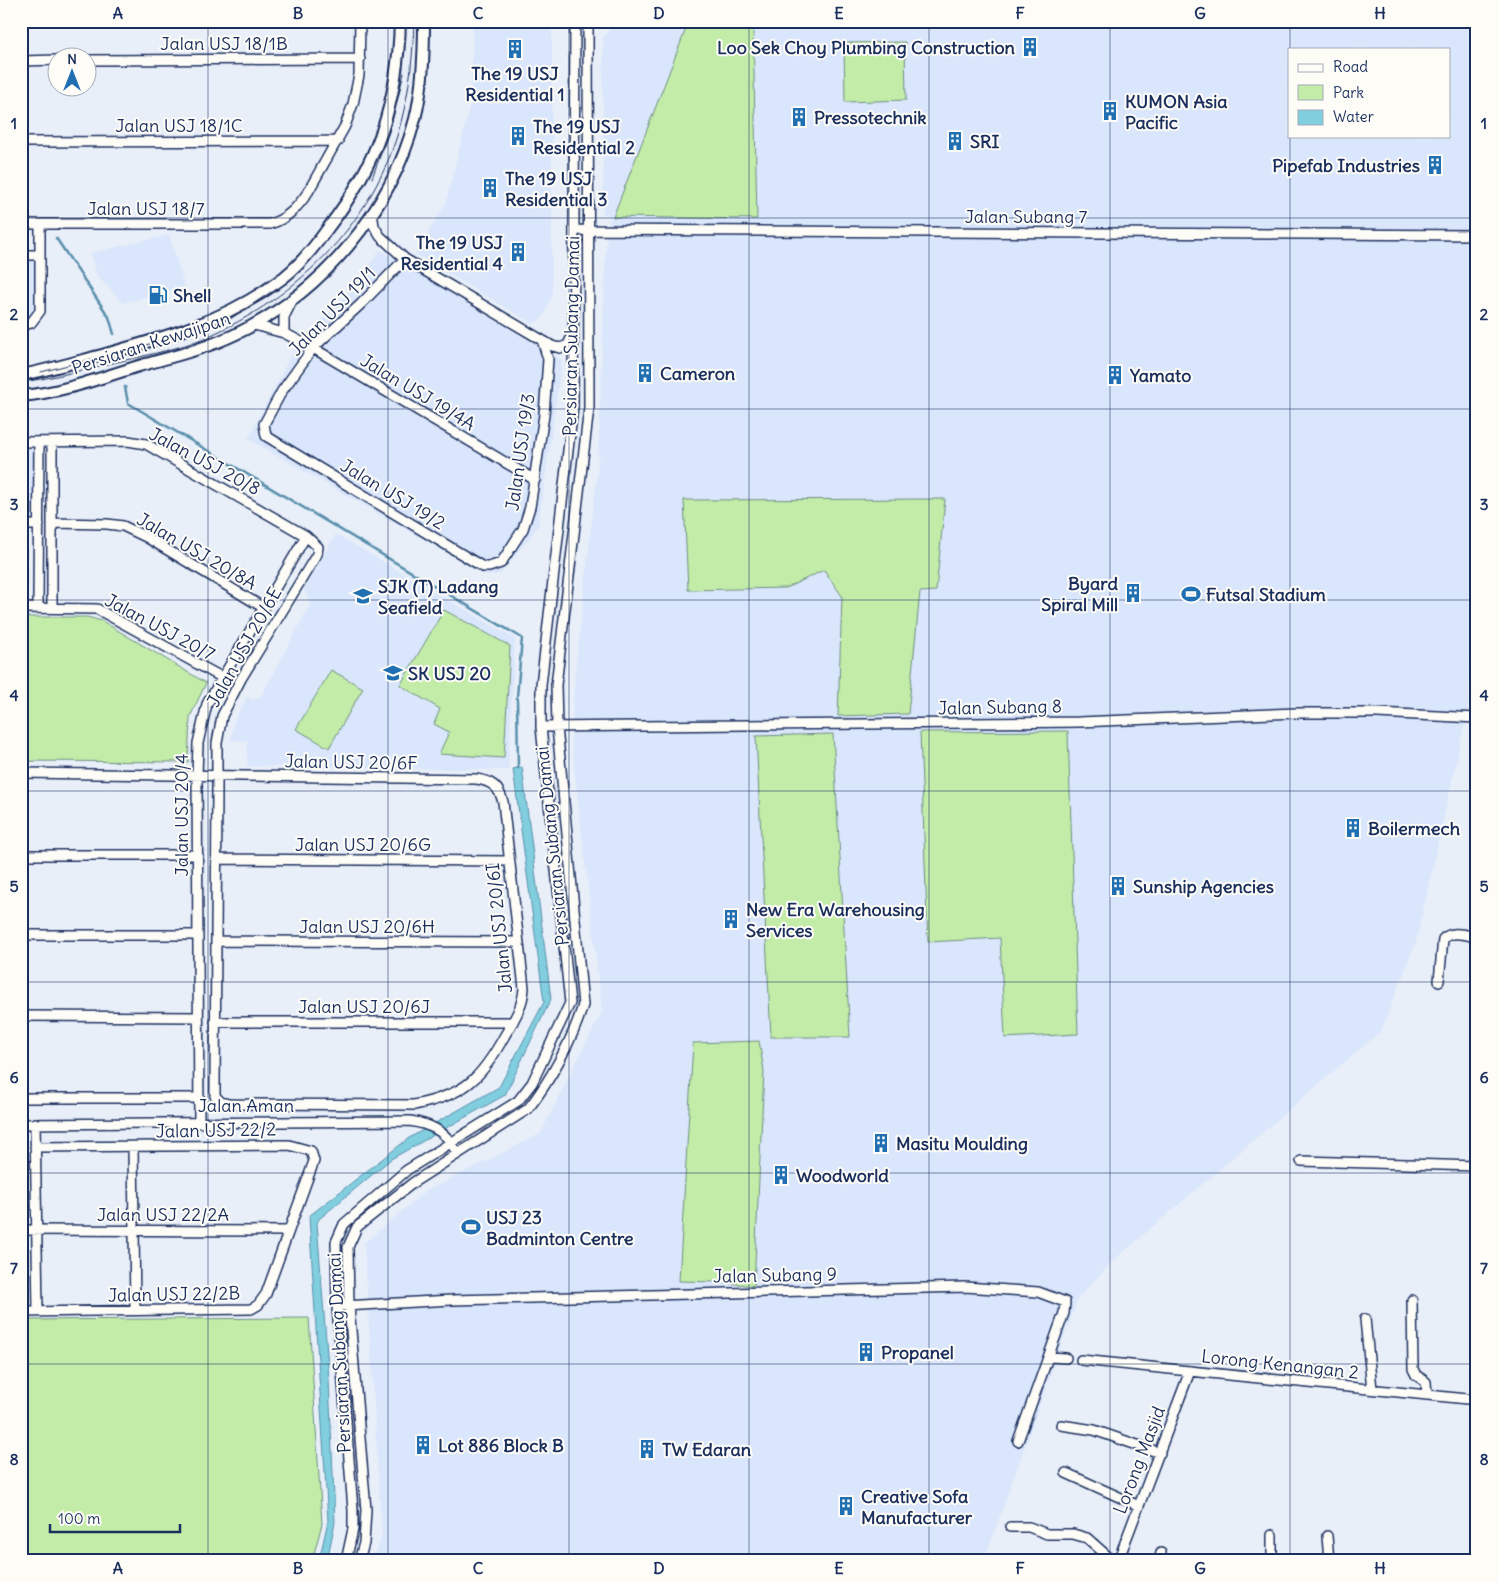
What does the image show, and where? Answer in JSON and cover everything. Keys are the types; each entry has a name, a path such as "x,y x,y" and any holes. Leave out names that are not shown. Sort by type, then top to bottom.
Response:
{"main road":[{"name":"Persiaran Kewajipan","path":"21,375 127,348 200,325 236,309 290,272 314,247 347,204 374,156 395,82 400,21"},
{"name":"Persiaran Kewajipan","path":"21,396 57,391 206,346 254,325 296,297 322,274 372,213 394,178 416,117 422,73 424,21"}],"street":[{"path":"338,141 353,104 360,59 360,21"},
{"name":"Persiaran Subang Damai","path":"359,1561 364,1543 366,1510 349,1306 348,1247 356,1227 414,1182 528,1109 540,1093 578,1022 582,1005 557,727 556,686 589,408 588,21"},
{"path":"589,36 596,21"},
{"name":"Persiaran Subang Damai","path":"346,1561 353,1529 353,1510 337,1307 336,1242 344,1224 407,1170 450,1141 518,1101 532,1083 570,1003 541,728 541,685 573,406 574,23"},
{"name":"Jalan USJ 18/1B","path":"98,60 360,59"},
{"path":"21,60 48,60"},
{"name":"Jalan USJ 18/1C","path":"21,142 338,141"},
{"name":"Jalan USJ 18/7","path":"21,224 270,224 284,218 302,202 338,141"},
{"path":"372,213 374,226 380,236 405,259 542,340 560,348 571,342 574,330"},
{"path":"21,326 31,323 40,311 40,224"},
{"name":"Jalan Subang 7","path":"574,230 1477,235"},
{"path":"21,255 40,255"},
{"name":"Jalan USJ 19/1","path":"270,440 266,436 264,424 282,391 313,348 361,304 405,259"},
{"path":"284,333 284,317 288,306 296,297"},
{"name":"Jalan USJ 19/4A","path":"254,325 284,333 313,348 535,480"},
{"name":"Jalan USJ 19/3","path":"501,563 523,529 530,507 535,480 544,415 548,359 542,340"},
{"name":"Jalan USJ 19/2","path":"270,440 483,567 501,563"},
{"name":"Jalan USJ 20/8","path":"21,442 128,441 146,444 306,536"},
{"path":"38,608 39,442"},
{"path":"52,442 52,608"},
{"name":"Jalan USJ 20/8A","path":"52,523 123,526 146,537 264,608"},
{"path":"21,525 39,525"},
{"name":"Jalan USJ 20/4","path":"199,1122 197,776 198,743 203,715 207,704 306,536"},
{"name":"Jalan USJ 20/6E","path":"214,1085 217,743 222,716 241,680 317,554 316,544 306,536"},
{"name":"Jalan USJ 20/7","path":"21,608 98,609 223,678"},
{"name":"Jalan Subang 8","path":"541,728 1079,722 1306,713 1460,715 1477,718"},
{"name":"Jalan USJ 20/6F","path":"21,772 217,777 484,780"},
{"name":"Jalan USJ 20/6I","path":"214,1085 215,1096 221,1102 229,1104 414,1105 446,1097 460,1090 483,1072 521,1006 524,988 501,793 492,783 484,780"},
{"path":"21,855 198,855"},
{"name":"Jalan USJ 20/6G","path":"216,859 509,861"},
{"path":"1439,982 1443,939 1448,934 1454,933 1477,937"},
{"path":"21,935 198,935"},
{"name":"Jalan USJ 20/6H","path":"216,941 518,942"},
{"path":"21,1016 198,1017"},
{"name":"Jalan USJ 20/6J","path":"215,1022 513,1022"},
{"path":"21,1098 199,1098"},
{"name":"Jalan Aman","path":"21,1124 418,1122 436,1129 450,1141"},
{"path":"35,1124 38,1311"},
{"path":"450,1141 457,1154"},
{"name":"Jalan USJ 22/2","path":"35,1148 289,1145 311,1151 314,1156 312,1165 288,1230"},
{"path":"133,1147 135,1310"},
{"path":"1301,1161 1477,1166"},
{"name":"Jalan USJ 22/2A","path":"21,1230 288,1230"},
{"name":"Jalan USJ 22/2B","path":"21,1312 251,1309 258,1305 266,1294 288,1230"},
{"name":"Jalan Subang 9","path":"337,1307 709,1292 965,1287 1004,1288 1038,1292 1065,1302 1062,1322 1018,1441"},
{"path":"1412,1300 1413,1369 1414,1373 1426,1382 1426,1395"},
{"path":"1365,1320 1372,1389"},
{"path":"1050,1357 1066,1358"},
{"name":"Lorong Kenangan 2","path":"1081,1360 1477,1400"},
{"name":"Lorong Masjid","path":"1118,1561 1190,1371"},
{"path":"1061,1425 1094,1430 1160,1453"},
{"path":"1066,1474 1139,1506"},
{"path":"1010,1527 1029,1527 1047,1534 1087,1538 1113,1561"},
{"path":"1272,1535 1272,1561"},
{"path":"1327,1536 1329,1561"}],"shaded area":[{"path":"473,21 552,21 552,296 543,318 533,324 415,254 446,203 471,101"},
{"path":"618,21 1477,21 1477,495 1475,495 1469,704 1416,942 1381,1031 1114,1260 1078,1298 984,1561 373,1561 382,1536 364,1243 426,1191 540,1134 602,1012 571,738 575,673 598,465 606,244 610,216 603,214 603,37"},
{"path":"169,235 185,287 123,303 97,276 90,253"},
{"path":"380,250 562,360 538,527 500,574 487,576 248,439 295,348 355,286"},
{"path":"21,260 36,260 37,308 28,321 21,323"},
{"path":"21,442 39,442 39,525 21,525"},
{"name":"SK USJ 20","path":"336,534 515,639 508,770 247,766 247,741 231,740 234,721 247,697 253,700 261,696 310,605 304,588"}],"green space":[{"path":"689,21 753,24 757,219 613,217"},
{"path":"905,42 906,100 845,102 844,43"},
{"path":"945,499 936,591 920,592 908,714 838,716 842,596 824,570 786,588 688,590 684,500"},
{"path":"21,533 26,533 26,600 21,600"},
{"path":"444,610 510,646 504,758 439,754 449,732 434,724 440,709 400,685"},
{"path":"21,617 87,617 102,621 206,683 190,717 188,762 21,761"},
{"path":"331,670 363,688 329,748 296,729"},
{"path":"1068,731 1078,1034 1005,1038 1000,938 928,942 920,732"},
{"path":"833,734 850,1037 771,1037 756,736"},
{"path":"759,1041 764,1071 754,1286 718,1282 679,1281 693,1043"},
{"path":"309,1318 322,1524 312,1561 21,1561 21,1320"}],"water":[{"path":"522,767 551,999 505,1095 391,1159 319,1219 317,1223 329,1379 335,1522 327,1561 319,1561 328,1521 309,1216 409,1138 499,1087 544,1002 513,769"}],"waterway":[{"path":"56,238 109,317 114,334"},
{"path":"125,387 128,403 522,638 517,697 518,768"}],"tram line":[{"path":"21,382 57,376 194,342 230,326 264,306 295,283 324,256 350,227 371,194 389,159 407,97 414,21"},
{"path":"372,178 390,129 404,73"},
{"path":"41,372 196,332 230,319 271,292"}],"place":[{"name":"Loo Sek Choy Plumbing Construction","path":"1030,47"},
{"name":"The 19 USJ Residential 1","path":"515,49"},
{"name":"KUMON Asia Pacific","path":"1110,111"},
{"name":"Pressotechnik","path":"799,117"},
{"name":"The 19 USJ Residential 2","path":"518,136"},
{"name":"SRI","path":"955,141"},
{"name":"Pipefab Industries","path":"1435,165"},
{"name":"The 19 USJ Residential 3","path":"490,188"},
{"name":"The 19 USJ Residential 4","path":"518,252"},
{"name":"Shell","path":"158,295"},
{"name":"Cameron","path":"645,373"},
{"name":"Yamato","path":"1115,375"},
{"name":"Byard Spiral Mill","path":"1133,593"},
{"name":"Futsal Stadium","path":"1191,594"},
{"name":"SJK (T) Ladang Seafield","path":"363,596"},
{"name":"SK USJ 20","path":"393,673"},
{"name":"Boilermech","path":"1353,828"},
{"name":"Sunship Agencies","path":"1118,886"},
{"name":"New Era Warehousing Services","path":"731,919"},
{"name":"Masitu Moulding","path":"881,1143"},
{"name":"Woodworld","path":"781,1175"},
{"name":"USJ 23 Badminton Centre","path":"471,1227"},
{"name":"Propanel","path":"866,1352"},
{"name":"Lot 886 Block B","path":"423,1445"},
{"name":"TW Edaran","path":"647,1449"},
{"name":"Creative Sofa Manufacturer","path":"846,1506"}]}
